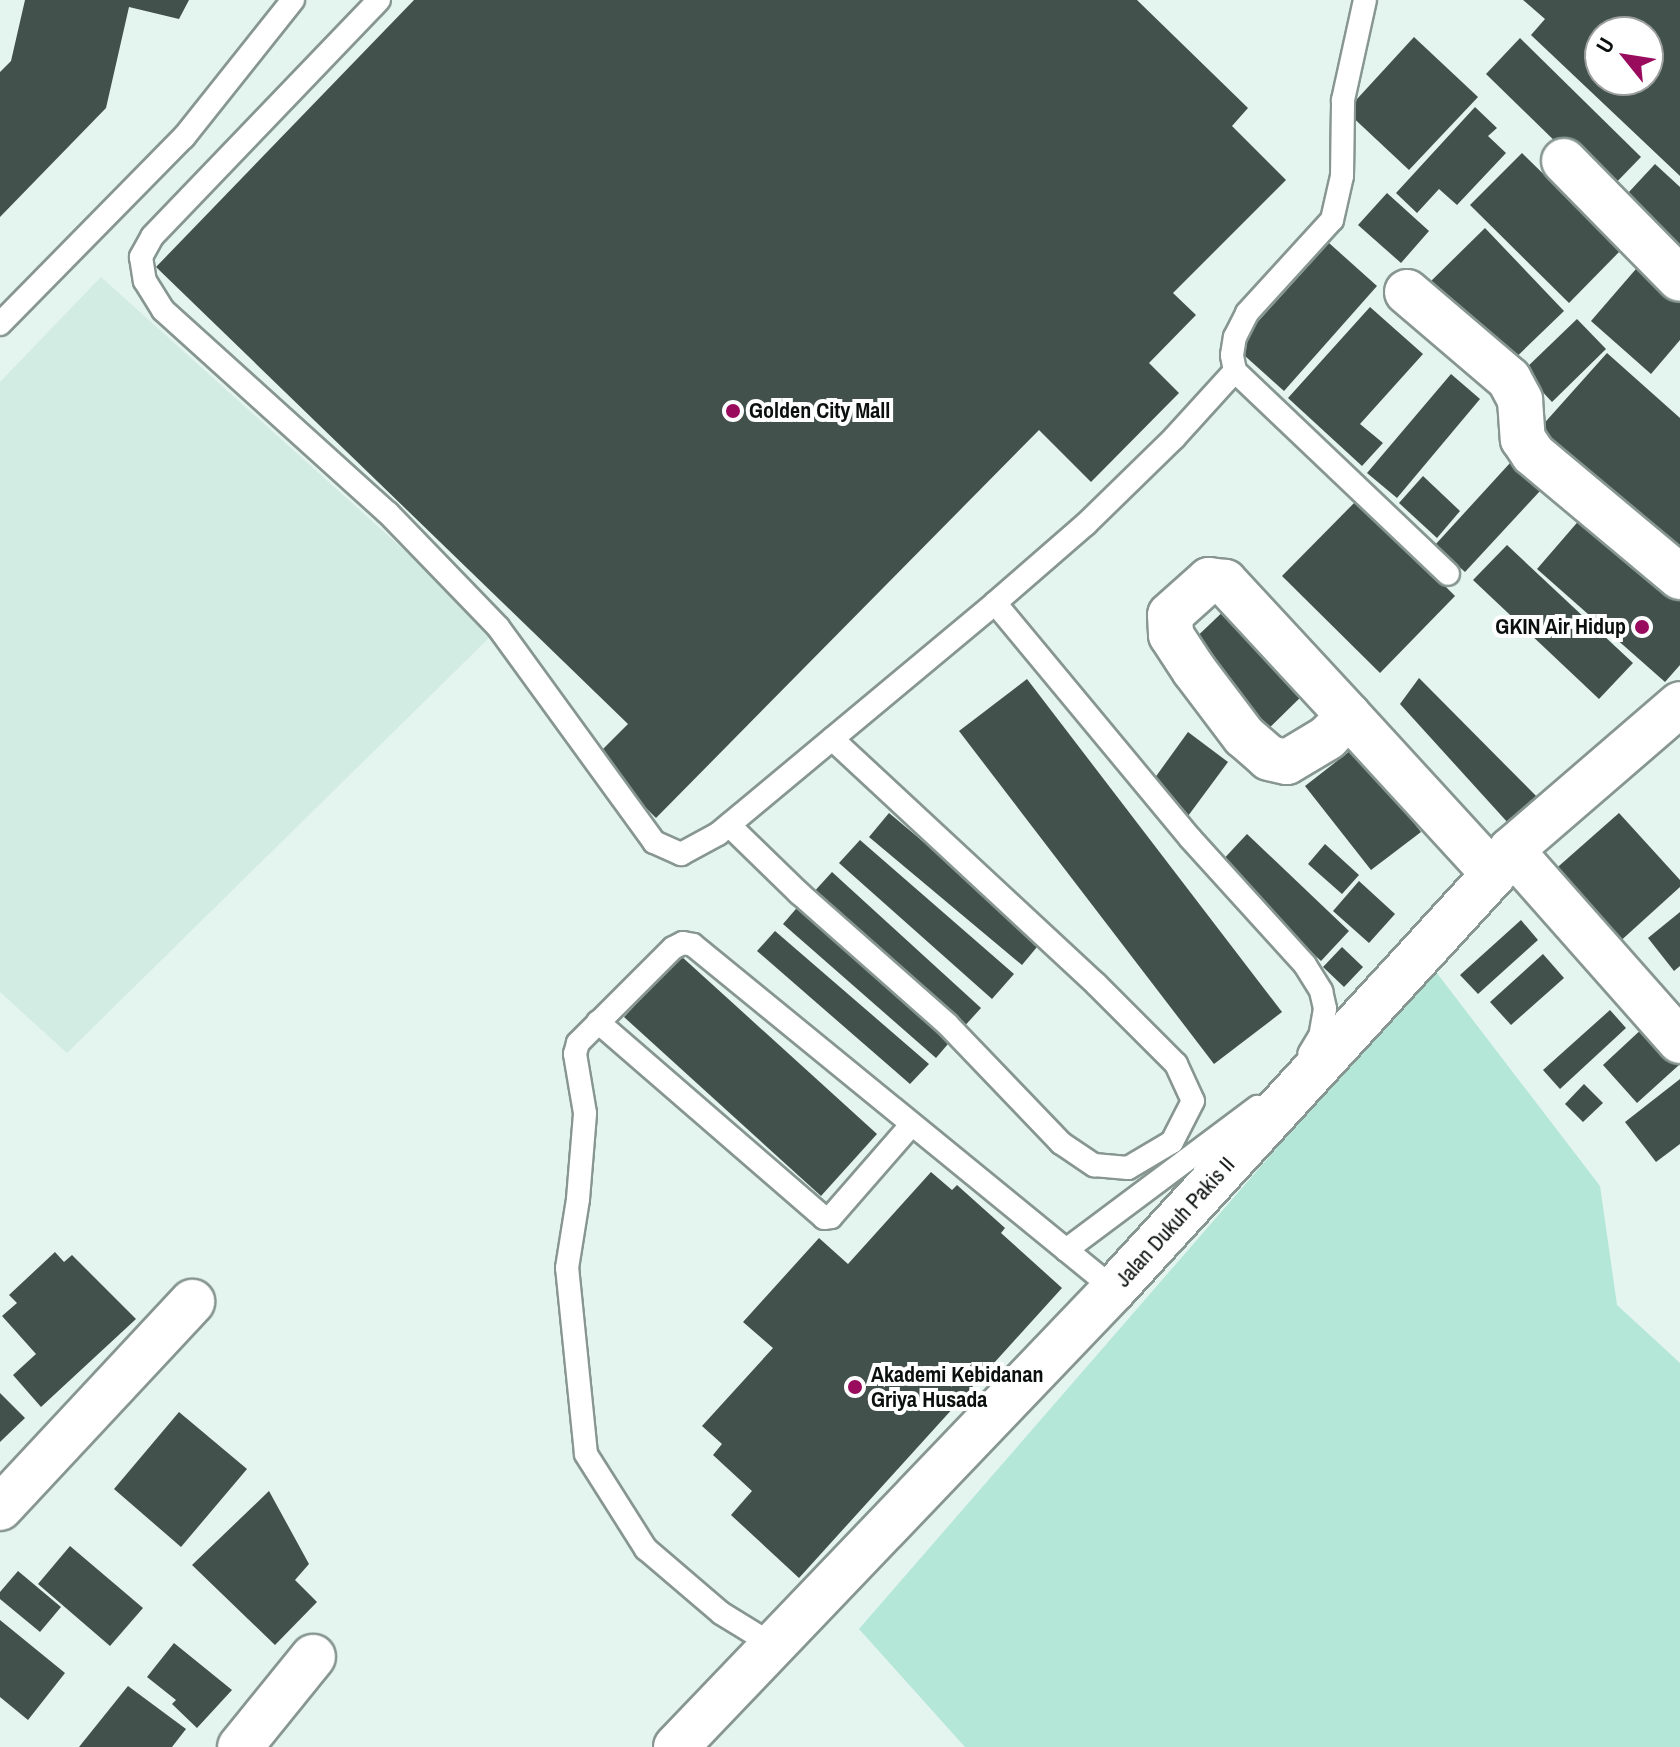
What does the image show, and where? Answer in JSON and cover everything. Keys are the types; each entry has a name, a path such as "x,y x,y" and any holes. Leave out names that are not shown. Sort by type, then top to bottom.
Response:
{"street":[{"path":"1564,161 1680,279"},
{"path":"1407,292 1509,379 1520,400 1523,439 1533,454 1680,577"},
{"path":"1349,716 1327,738 1287,762 1269,758 1244,736 1194,670 1171,635 1170,615 1209,580 1225,582 1349,716 1503,862 1680,1041"},
{"name":"Jalan Dukuh Pakis II","path":"676,1747 1114,1289 1503,862 1680,704"},
{"path":"0,1508 192,1302"},
{"path":"240,1747 313,1657"}],"lane":[{"path":"0,324 184,137 293,0"},
{"path":"379,0 152,237 141,257 145,281 163,310 388,513 498,627 654,842 681,854 729,825 1086,524 1174,438 1235,371"},
{"path":"1365,0 1343,100 1342,176 1332,220 1247,313 1235,337 1232,355 1235,371 1448,574"},
{"path":"995,603 1190,838 1305,965 1321,991 1325,1009 1320,1036 1307,1057 1253,1112 1066,1250"},
{"path":"729,825 799,893 947,1024 1061,1143 1094,1165 1128,1168 1172,1142 1193,1101 1176,1064 1096,984 832,739"},
{"path":"773,1645 721,1613 646,1549 586,1454 567,1268 578,1199 585,1113 575,1048 598,1022 673,948 683,943 693,945 1114,1289"},
{"path":"598,1022 824,1218 831,1217 912,1124"}],"shaded area":[{"path":"101,277 495,632 67,1053 0,992 0,382"}],"green space":[{"path":"1433,968 1600,1186 1617,1305 1680,1363 1680,1747 965,1747 859,1629"}],"building":[{"path":"25,0 189,0 179,19 129,7 106,108 0,217 0,72 11,61"},
{"name":"Golden City Mall","path":"414,0 1137,0 1248,108 1232,126 1286,180 1173,293 1196,315 1149,363 1179,393 1091,482 1039,430 656,818 595,757 628,724 156,267"},
{"path":"1523,0 1680,0 1680,176 1595,96 1664,96 1664,16 1584,16 1584,85 1531,35 1545,19"},
{"path":"1414,37 1478,97 1409,170 1346,111"},
{"path":"1520,38 1641,157 1607,192 1486,74"},
{"path":"1475,107 1497,128 1488,136 1506,153 1457,205 1439,189 1417,213 1396,193"},
{"path":"1522,153 1621,250 1569,303 1470,205"},
{"path":"1655,164 1680,187 1680,267 1615,207"},
{"path":"1387,193 1429,231 1401,263 1358,225"},
{"path":"1485,228 1564,311 1506,367 1427,285"},
{"path":"1329,243 1377,286 1284,391 1235,347"},
{"path":"1642,262 1680,296 1680,340 1651,374 1591,321"},
{"path":"1370,307 1423,354 1360,424 1383,443 1362,466 1288,398"},
{"path":"1577,319 1606,349 1552,402 1523,371"},
{"path":"1607,353 1680,418 1680,570 1531,438"},
{"path":"1451,374 1480,399 1397,498 1367,473"},
{"path":"1510,463 1540,491 1465,572 1435,545"},
{"path":"1423,476 1460,511 1437,538 1399,503"},
{"path":"1358,499 1455,596 1380,673 1282,576"},
{"name":"GKIN Air Hidup","path":"1588,510 1680,589 1680,665 1665,682 1537,569"},
{"path":"1507,545 1633,663 1599,699 1473,580"},
{"path":"1230,605 1309,689 1263,734 1187,646"},
{"path":"1419,678 1547,807 1519,835 1400,704"},
{"path":"1027,679 1282,1012 1214,1064 959,731"},
{"path":"1188,732 1228,762 1188,816 1149,786"},
{"path":"1355,747 1421,832 1371,870 1305,786"},
{"path":"889,813 1042,941 1022,965 869,837"},
{"path":"1619,813 1680,880 1680,887 1616,945 1551,873"},
{"path":"1247,834 1349,931 1321,961 1218,865"},
{"path":"860,840 1014,974 992,999 839,863"},
{"path":"1325,844 1359,875 1342,894 1308,864"},
{"path":"832,872 981,1008 961,1030 812,894"},
{"path":"1359,881 1395,914 1369,943 1333,911"},
{"path":"801,903 954,1037 936,1058 783,924"},
{"path":"1680,912 1680,966 1674,971 1648,938"},
{"path":"1521,920 1538,940 1478,994 1460,975"},
{"path":"775,931 929,1064 910,1084 757,951"},
{"path":"1342,947 1363,967 1344,987 1323,967"},
{"path":"1543,954 1564,978 1511,1025 1490,1002"},
{"path":"681,956 877,1134 821,1196 624,1017"},
{"path":"1610,1010 1626,1028 1560,1089 1543,1070"},
{"path":"1645,1026 1679,1065 1637,1103 1603,1065"},
{"path":"1680,1079 1680,1144 1656,1162 1625,1122"},
{"path":"1584,1084 1603,1103 1583,1122 1565,1104"},
{"name":"Akademi Kebidanan Griya Husada","path":"931,1172 952,1190 957,1185 1005,1228 1001,1233 1062,1288 799,1578 731,1515 752,1491 713,1455 722,1444 702,1426 773,1348 743,1322 819,1238 848,1264"},
{"path":"55,1252 64,1262 72,1255 136,1319 41,1407 13,1375 36,1354 2,1316 17,1303 9,1295"},
{"path":"0,1393 25,1418 0,1442"},
{"path":"179,1412 247,1469 181,1547 114,1489"},
{"path":"269,1491 309,1564 295,1580 317,1602 275,1645 192,1565"},
{"path":"70,1546 143,1608 110,1646 38,1584"},
{"path":"18,1571 61,1607 40,1632 0,1599 0,1592"},
{"path":"0,1620 65,1673 28,1720 0,1697"},
{"path":"174,1643 232,1690 197,1728 172,1704 176,1700 147,1677"},
{"path":"128,1686 186,1729 172,1747 79,1747"}],"place":[{"name":"Golden City Mall","path":"733,411"},
{"name":"GKIN Air Hidup","path":"1642,627"},
{"name":"Akademi Kebidanan Griya Husada","path":"855,1387"}]}
